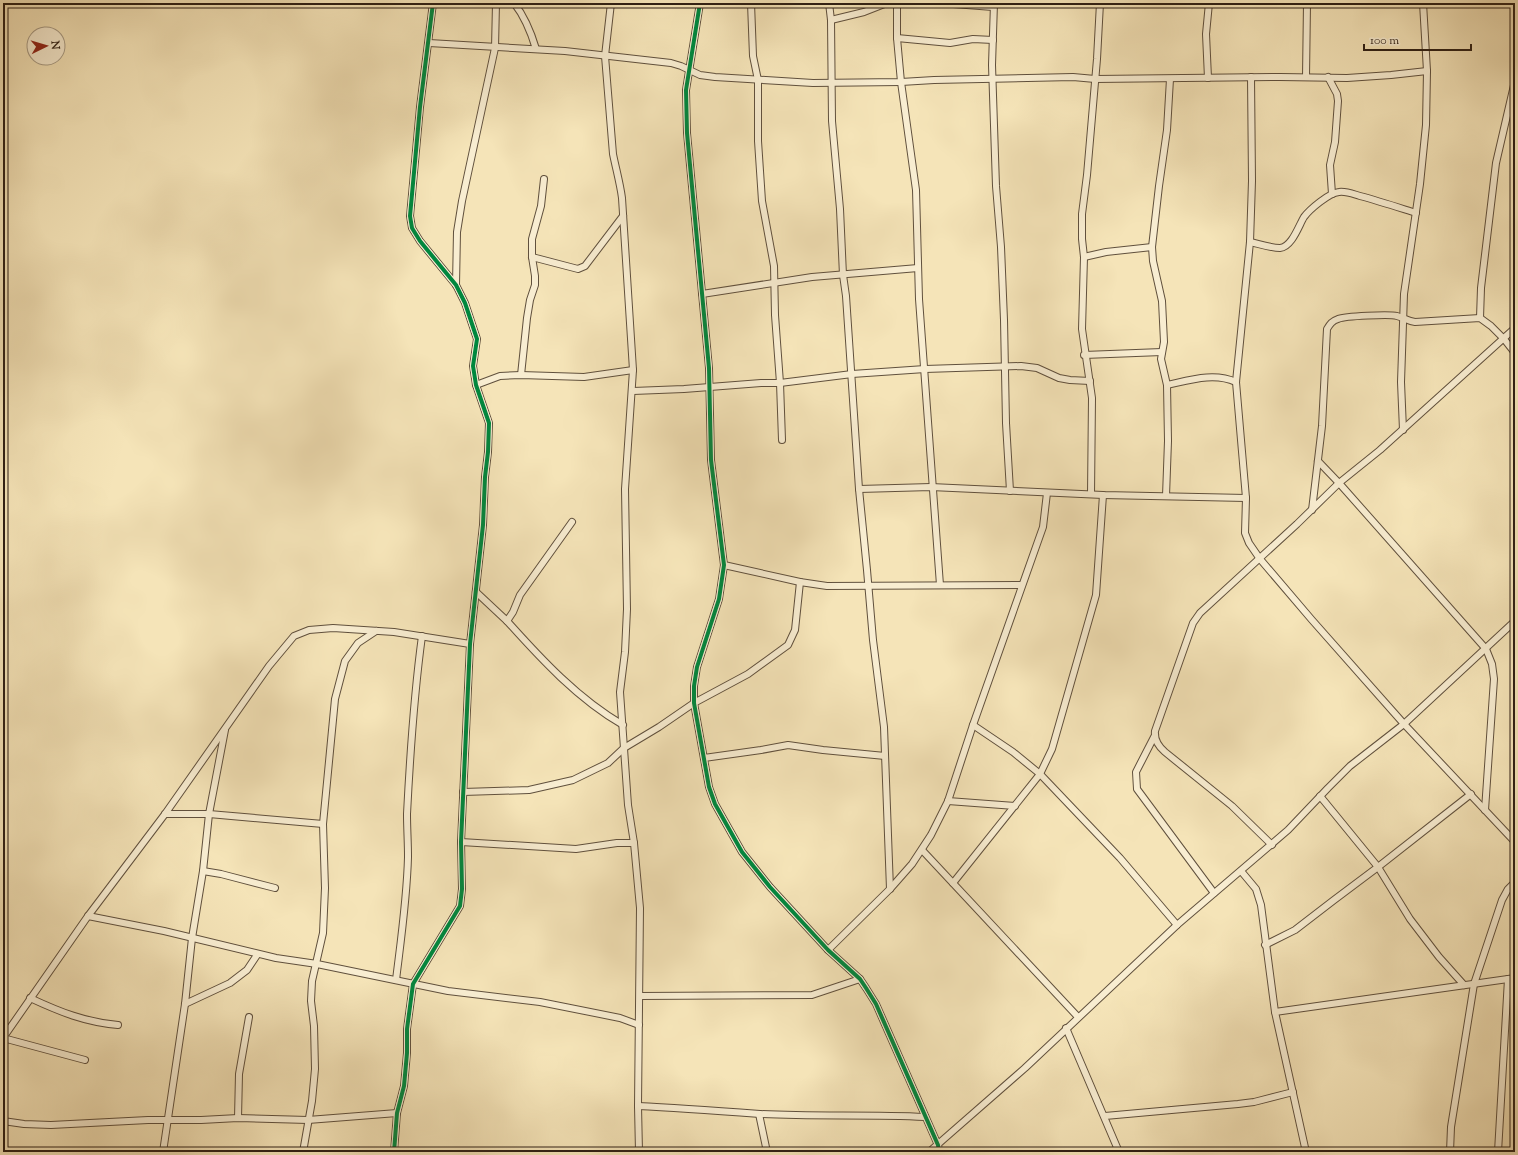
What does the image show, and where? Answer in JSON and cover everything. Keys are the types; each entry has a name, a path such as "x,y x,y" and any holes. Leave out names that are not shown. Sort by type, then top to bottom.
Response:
{"street":[{"path":"394,1152 397,1113 404,1086 407,1053 407,1028 413,984 460,906 462,888 461,842 470,644 483,525 489,423 476,385 473,366 477,339 465,304 456,285 420,241 412,228 410,216 420,107 433,3"},
{"path":"456,285 458,232 462,201 495,48 496,3"},
{"path":"514,3 521,12 530,30 536,49"},
{"path":"611,3 605,56 613,154 615,167 620,180 633,370 633,391 625,489 628,597 625,652 620,692 628,805 634,843 640,908 639,1152"},
{"path":"700,3 686,90 687,133 710,387 710,460 724,565 719,599 697,667 694,686 694,703 709,787 715,804 742,852 770,887 828,950 860,979 876,1004 938,1145 939,1152"},
{"path":"751,3 753,56 758,80 758,142 762,201 774,266 775,315 782,440"},
{"path":"829,3 832,121 840,209 843,275 846,296 868,585 884,727 890,889"},
{"path":"830,20 864,12 887,3"},
{"path":"897,3 901,82 916,190 918,268 932,488 940,585"},
{"path":"940,3 994,5 992,40 996,186 1001,247 1010,491"},
{"path":"1091,494 1092,398 1084,355 1082,329 1084,257 1082,214 1087,175 1100,3"},
{"path":"1208,78 1206,34 1209,3"},
{"path":"1306,77 1307,3"},
{"path":"1403,430 1401,382 1405,287 1416,213 1426,126 1426,71 1423,3"},
{"path":"898,38 950,43 973,39 992,40"},
{"path":"429,43 495,48 536,49 671,63 700,75 758,80 901,82 934,80 1073,78 1347,78 1426,71"},
{"path":"1251,77 1252,181 1250,242 1236,382 1246,498 1245,534 1260,559 1312,620 1404,724 1515,842"},
{"path":"1328,77 1337,94 1338,102 1336,142 1330,165 1332,194"},
{"path":"1166,496 1168,441 1167,385 1161,359 1164,342 1162,301 1153,261 1152,247 1158,186 1167,130 1170,79"},
{"path":"1480,318 1481,288 1496,163 1515,81"},
{"path":"521,374 528,312 535,285 532,239 541,206 544,179"},
{"path":"1250,242 1280,248 1285,246 1290,242 1309,211 1332,194 1339,192 1346,192 1386,202 1416,213"},
{"path":"532,257 578,269 585,266 623,216"},
{"path":"1084,257 1106,252 1152,247"},
{"path":"702,294 775,284 812,277 918,268"},
{"path":"1312,510 1322,426 1327,329 1331,322 1338,318 1389,315 1409,321 1425,322 1480,318 1491,326 1504,339 1515,353"},
{"path":"1214,893 1138,789 1136,772 1155,734 1193,623 1200,613 1260,559 1340,483 1403,430 1515,328"},
{"path":"1084,355 1162,352"},
{"path":"633,391 780,383 852,374 925,369 1005,366 1037,368 1059,378 1090,381"},
{"path":"476,385 500,376 521,374 584,377 633,370"},
{"path":"1167,385 1216,376 1227,378 1236,382"},
{"path":"1318,461 1340,483 1486,649 1492,664 1494,679 1485,810"},
{"path":"860,489 932,488 1103,495 1246,498"},
{"path":"828,950 890,889 912,864 932,835 948,801 1021,585 1043,527 1047,493"},
{"path":"953,883 1040,774 1052,749 1096,596 1103,495"},
{"path":"507,621 513,612 520,595 572,522"},
{"path":"724,565 800,582 827,586 1021,585"},
{"path":"463,792 529,790 573,780 608,763 624,748 659,727 694,703 748,674 788,645 794,630 800,582"},
{"path":"476,592 507,621 549,667 604,714 623,725"},
{"path":"929,1152 1025,1068 1177,925 1272,845 1350,766 1404,724 1515,621"},
{"path":"85,1060 3,1038 88,916 165,814 225,728 270,666 294,636 309,630 333,628 422,636 470,644"},
{"path":"302,1152 313,1095 315,1069 314,1026 311,1001 312,981 323,933 325,888 323,824 335,699 345,661 358,644 376,631"},
{"path":"396,980 408,857 407,815 409,769 416,676 422,636"},
{"path":"973,725 1013,752 1040,774 1120,858 1177,925"},
{"path":"163,1152 185,1004 192,938 203,871 209,814 225,728"},
{"path":"1155,734 1159,746 1165,752 1232,806 1272,845"},
{"path":"704,758 788,745 885,756"},
{"path":"1265,945 1295,930 1471,794"},
{"path":"1320,796 1378,867 1410,919 1464,985"},
{"path":"948,801 1015,806"},
{"path":"165,814 209,814 323,824"},
{"path":"461,842 576,849 617,843 634,843"},
{"path":"922,850 1078,1017"},
{"path":"203,871 221,874 275,888"},
{"path":"1241,871 1256,889 1261,905 1265,945 1275,1012 1306,1152"},
{"path":"1450,1152 1451,1127 1474,984 1502,900 1515,882"},
{"path":"88,916 164,930 257,955 317,964 413,984 472,994 540,1002 620,1018 639,1025"},
{"path":"185,1004 230,983 247,970 257,955"},
{"path":"1498,1152 1508,978"},
{"path":"1275,1012 1515,978"},
{"path":"640,996 812,996 860,979"},
{"path":"30,998 67,1015 80,1019 118,1025"},
{"path":"238,1118 240,1074 249,1017"},
{"path":"1066,1028 1119,1152"},
{"path":"1104,1116 1246,1103 1293,1092"},
{"path":"638,1106 759,1114 878,1114 925,1116"},
{"path":"3,1120 24,1124 50,1125 238,1118 308,1120 397,1113"},
{"path":"759,1114 767,1152"}],"cycle path":[{"path":"394,1152 397,1113 404,1086 407,1053 407,1029 413,984 460,906 462,889 461,842 470,644 483,525 489,423 476,385 473,366 477,339 465,303 456,285 420,241 412,228 410,216 420,107 433,3"},
{"path":"700,3 686,90 687,133 709,368 711,460 724,565 719,599 697,667 694,686 694,703 709,787 715,804 742,852 770,887 828,950 860,979 866,988 876,1004 938,1145 939,1152"}]}
